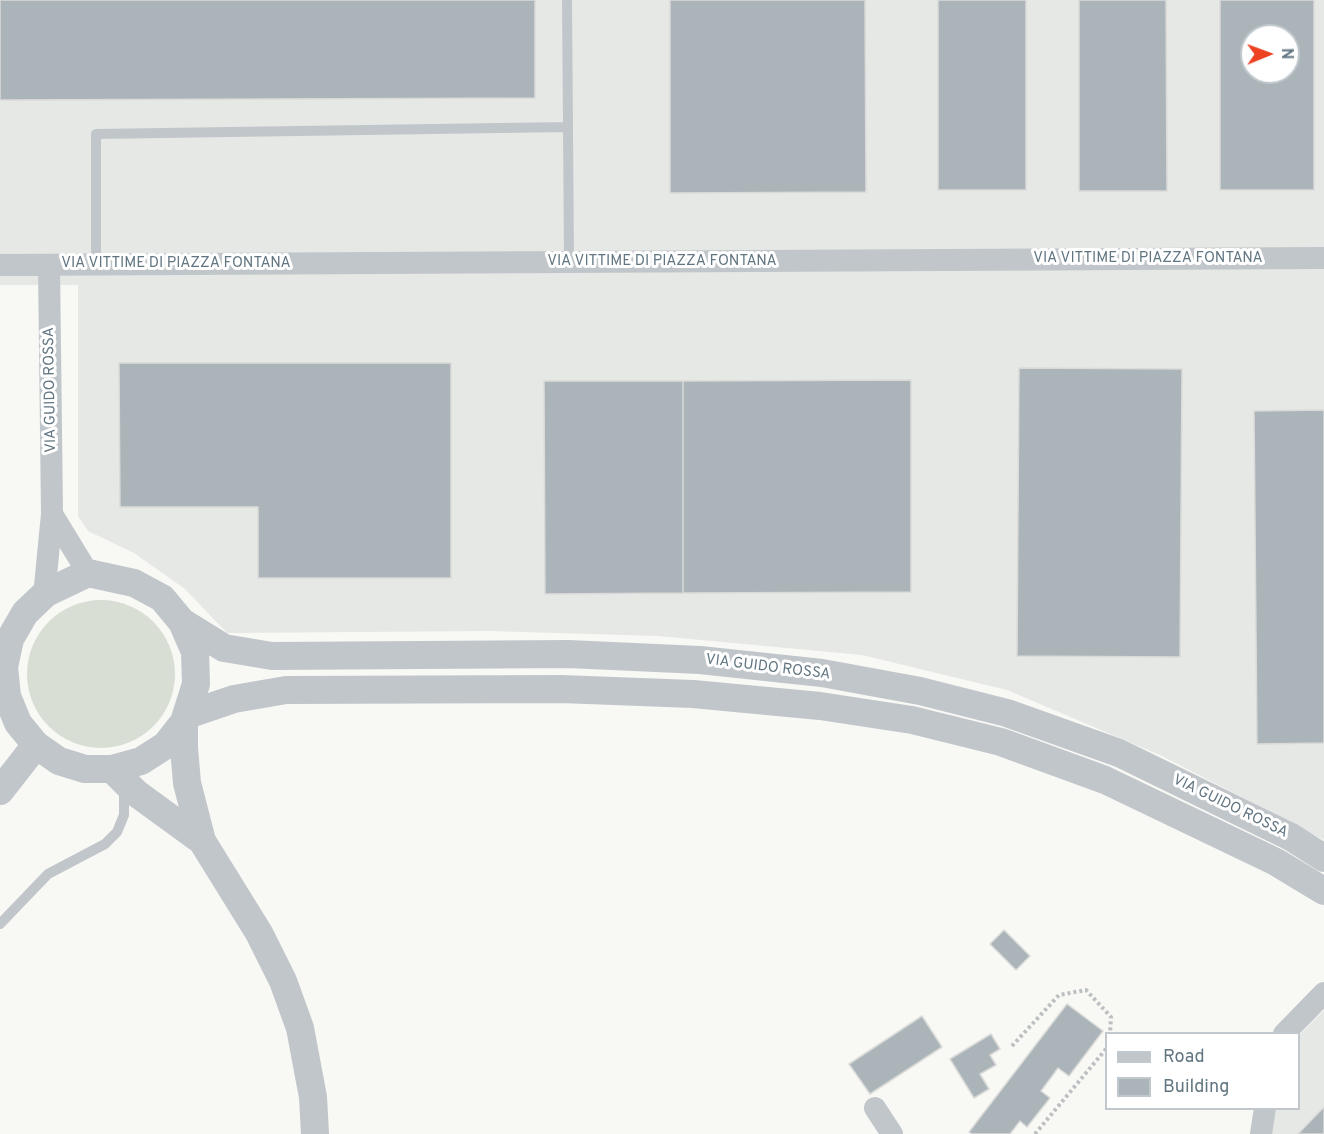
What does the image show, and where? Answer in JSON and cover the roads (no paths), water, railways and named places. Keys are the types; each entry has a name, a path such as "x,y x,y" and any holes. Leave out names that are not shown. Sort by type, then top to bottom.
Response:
{"street":[{"name":"VIA VITTIME DI PIAZZA FONTANA","path":"0,265 1324,258"},
{"name":"VIA GUIDO ROSSA","path":"44,596 52,514 49,265"},
{"path":"52,514 88,573"},
{"name":"VIA GUIDO ROSSA","path":"88,573 134,583 162,598 182,622 195,652 196,684 186,718 166,745 141,761 112,769 85,769 59,761 36,746 18,723 7,696 4,667 10,639 24,614 44,596 88,573"},
{"name":"VIA GUIDO ROSSA","path":"182,622 224,648 272,656 568,654 699,660 822,673 920,691 1007,713 1119,753 1291,837 1324,858"},
{"name":"VIA GUIDO ROSSA","path":"186,718 234,699 286,690 561,689 693,694 820,706 912,720 1002,742 1095,776 1276,862 1324,891"},
{"path":"186,718 184,748 187,783 202,841 259,933 283,981 300,1028 313,1097 315,1134"},
{"path":"0,792 36,746"},
{"path":"112,769 136,793 202,841"},
{"path":"1286,1032 1324,993"},
{"path":"875,1108 892,1134"},
{"path":"1261,1134 1265,1110"}],"lane":[{"path":"567,0 569,262"},
{"path":"96,265 96,134 568,127"},
{"path":"0,924 48,873 105,844 117,832 124,816 124,794 112,769"}]}
